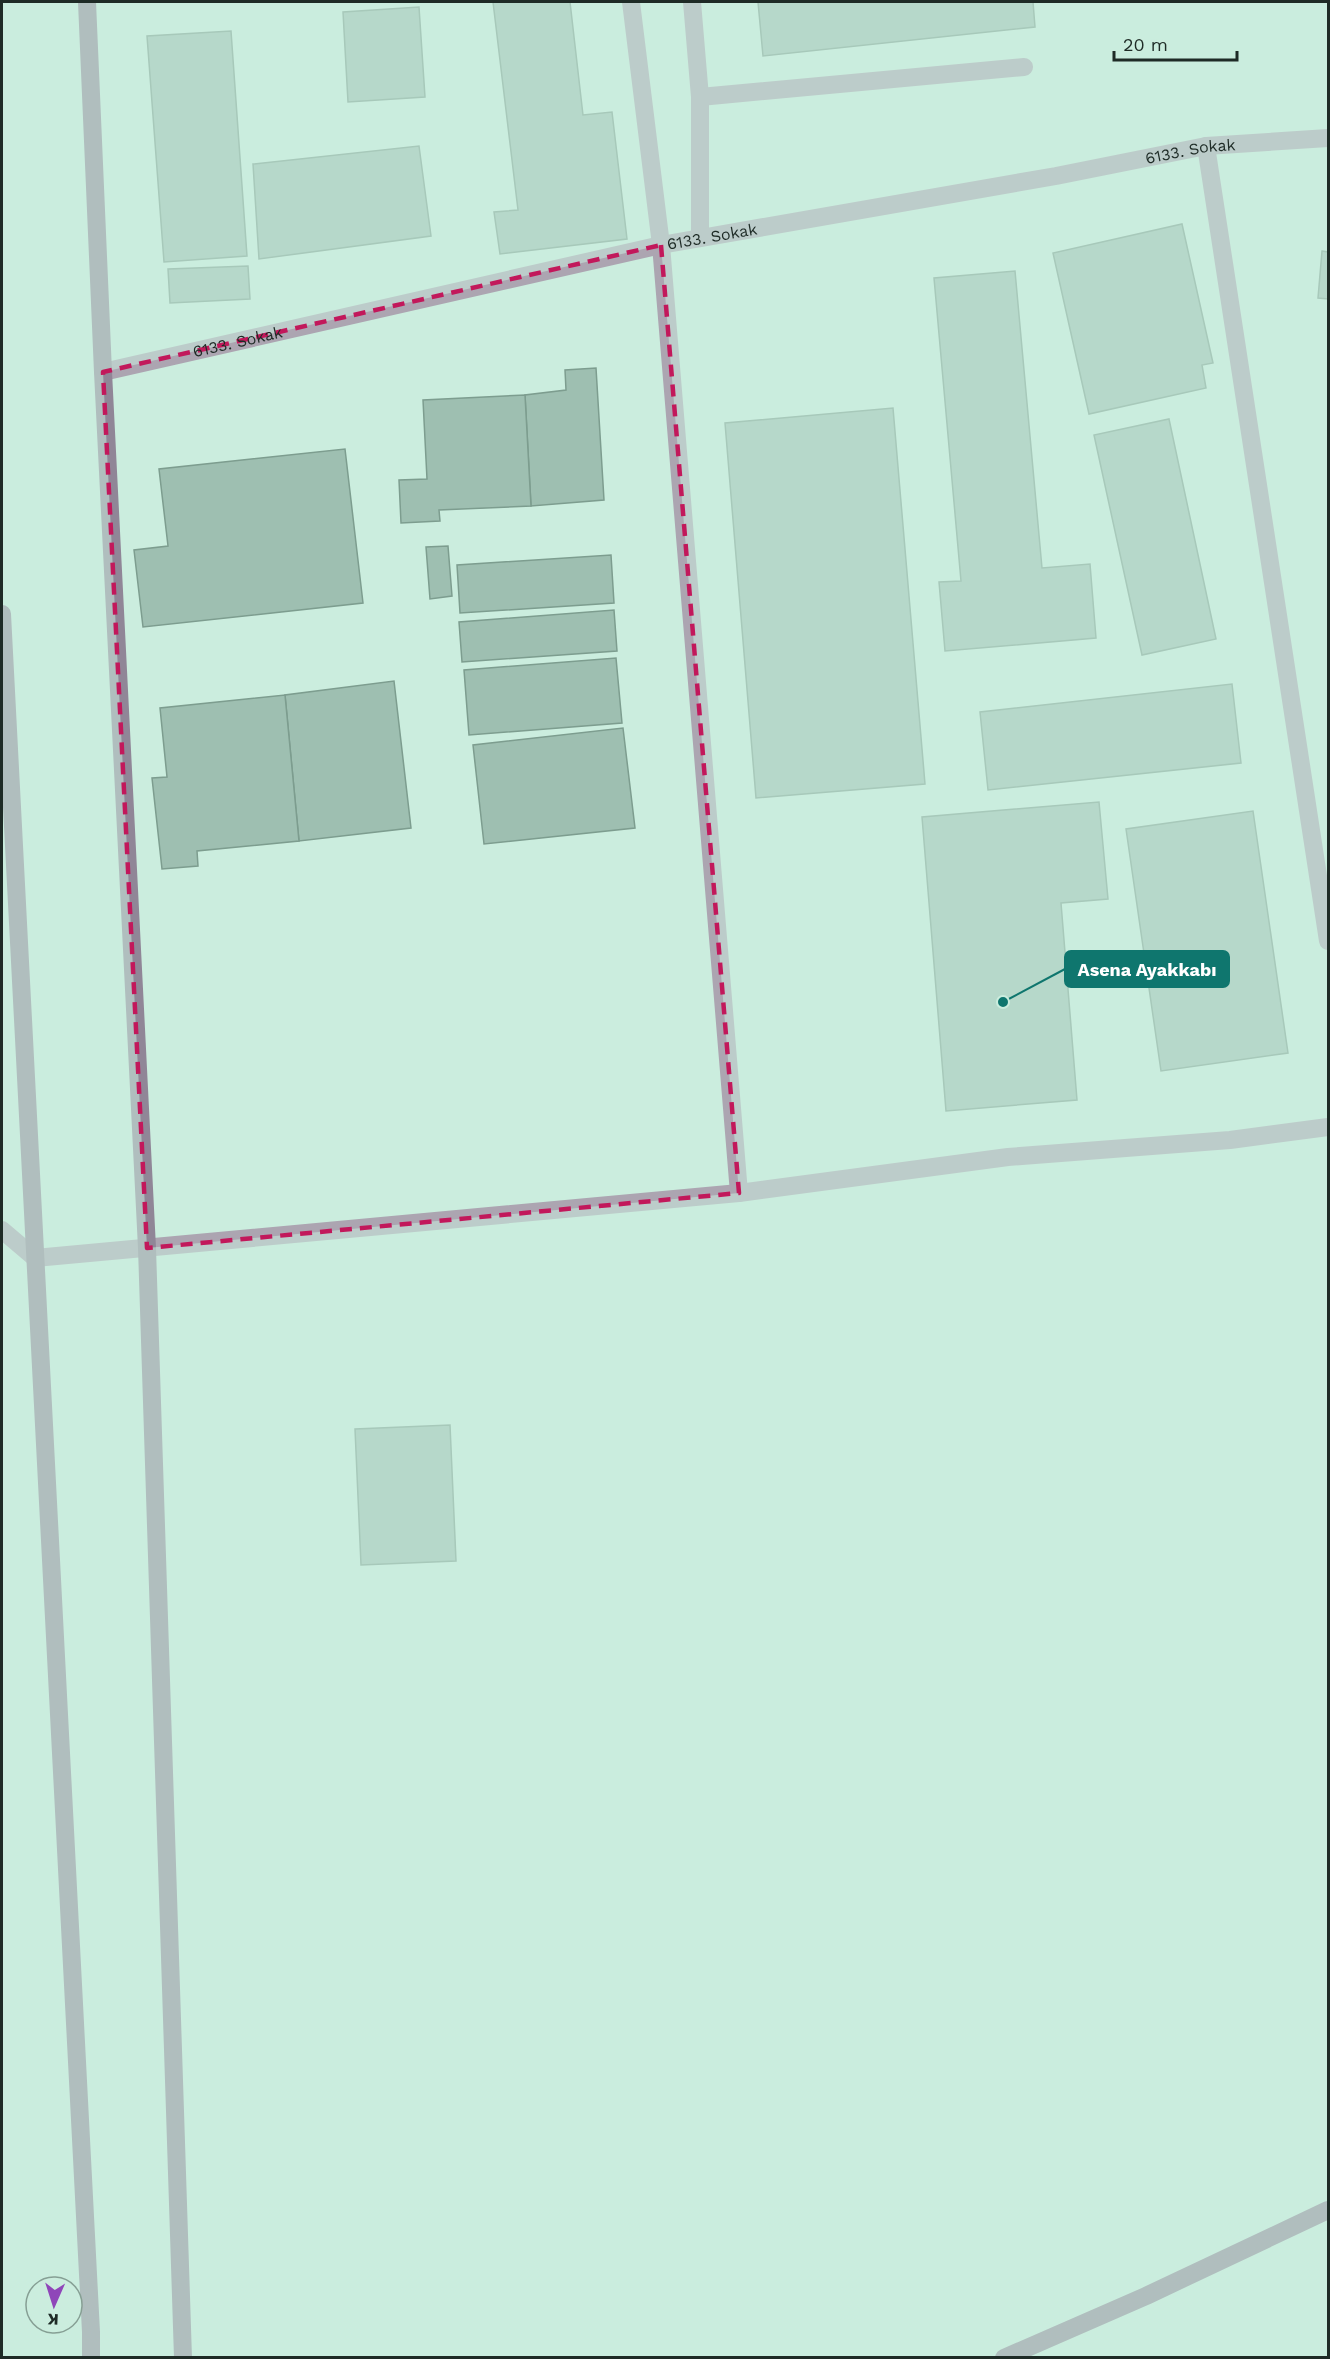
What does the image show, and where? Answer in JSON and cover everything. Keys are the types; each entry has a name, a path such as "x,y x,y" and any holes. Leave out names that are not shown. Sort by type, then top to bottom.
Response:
{"street":[{"path":"87,2 103,372 147,1248 183,2358"},
{"path":"631,2 661,245 739,1193"},
{"path":"692,2 700,97 700,238"},
{"path":"700,97 1024,67"},
{"name":"6133. Sokak","path":"103,372 661,245 1056,176 1206,146 1329,138"},
{"path":"1206,146 1329,941"},
{"path":"2,614 91,2332 90,2358"},
{"path":"2,1230 35,1258 739,1193 1008,1158 1230,1140 1329,1127"},
{"path":"1004,2358 1146,2296 1329,2210"}],"highlighted area":[{"path":"661,245 739,1193 147,1248 103,372"}],"building":[{"path":"493,2 570,2 583,115 612,112 627,239 500,254 494,212 518,210"},
{"path":"758,2 1033,2 1035,27 763,56"},
{"path":"419,7 425,97 348,102 343,12"},
{"path":"231,31 247,256 164,262 147,36"},
{"path":"419,146 431,236 259,259 253,164"},
{"path":"1182,224 1213,363 1202,365 1206,388 1089,414 1053,253"},
{"path":"1322,251 1328,252 1328,299 1318,298"},
{"path":"248,266 250,299 170,303 168,269"},
{"path":"1015,271 1042,568 1090,564 1096,638 945,651 939,582 961,581 934,278"},
{"path":"596,368 604,500 531,506 525,395 566,390 565,370"},
{"path":"525,395 531,506 439,510 440,521 401,523 399,480 427,479 423,400"},
{"path":"893,408 925,784 756,798 725,423"},
{"path":"1169,419 1216,639 1142,655 1094,435"},
{"path":"345,449 363,603 143,627 134,550 168,546 159,469"},
{"path":"448,546 452,596 430,599 426,547"},
{"path":"611,555 614,603 460,613 457,565"},
{"path":"614,610 617,651 462,662 459,622"},
{"path":"616,658 622,723 469,735 464,670"},
{"path":"394,681 411,828 299,841 285,695"},
{"path":"1232,684 1241,763 988,790 980,712"},
{"path":"285,695 299,841 197,851 198,866 162,869 152,778 167,777 160,708"},
{"path":"623,728 635,828 484,844 473,745"},
{"path":"1099,802 1108,899 1061,903 1077,1100 946,1111 922,817"},
{"path":"1253,811 1288,1053 1161,1071 1126,829"},
{"path":"450,1425 456,1561 361,1565 355,1429"}],"place":[{"name":"Asena Ayakkabı","path":"1003,1002"}]}
